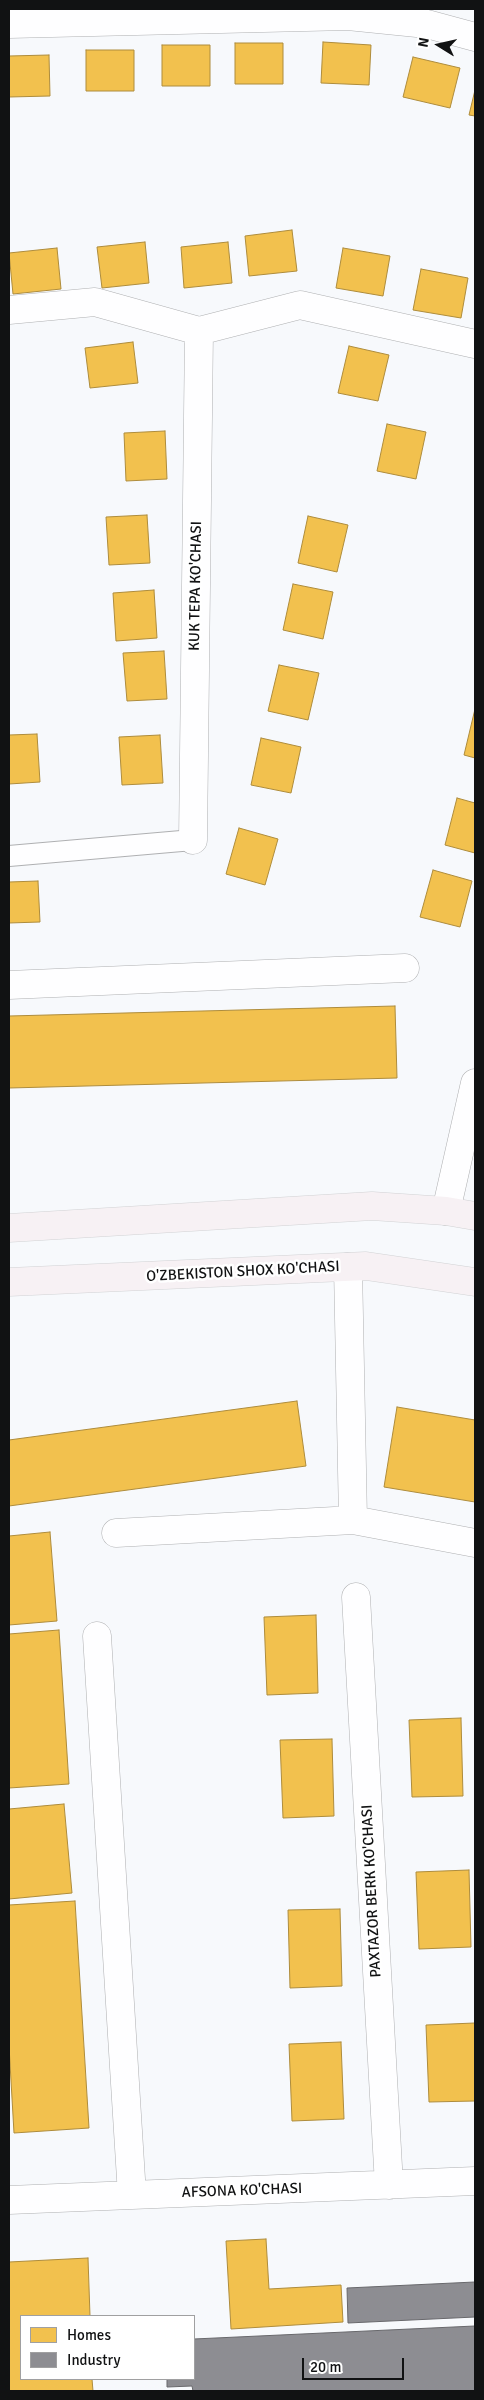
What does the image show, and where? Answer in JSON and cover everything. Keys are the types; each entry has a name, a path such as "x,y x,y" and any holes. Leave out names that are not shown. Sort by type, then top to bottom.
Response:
{"main road":[{"path":"9,1228 372,1206 446,1211 475,1216"},
{"name":"O'ZBEKISTON SHOX KO'CHASI","path":"9,1282 366,1266 475,1282"}],"street":[{"path":"9,24 348,16 427,24 475,37"},
{"path":"9,310 95,302 199,331 300,305 475,344"},
{"name":"KUK TEPA KO'CHASI","path":"193,840 199,331"},
{"path":"9,985 405,968"},
{"path":"446,1211 475,1083"},
{"path":"348,1267 352,1520"},
{"path":"116,1533 352,1520 475,1543"},
{"name":"PAXTAZOR BERK KO'CHASI","path":"356,1598 389,2185"},
{"path":"97,1636 132,2195"},
{"name":"AFSONA KO'CHASI","path":"9,2200 475,2181"}],"lane":[{"path":"9,856 193,840"}],"building: Homes":[{"path":"323,42 371,45 369,85 321,83"},
{"path":"235,43 283,43 283,84 235,84"},
{"path":"162,45 210,45 210,86 162,86"},
{"path":"86,50 134,50 134,91 86,91"},
{"path":"49,55 50,96 9,97 9,56"},
{"path":"413,57 460,68 450,108 403,97"},
{"path":"475,90 475,116 469,115"},
{"path":"292,230 297,271 249,276 245,236"},
{"path":"145,242 149,283 102,288 97,247"},
{"path":"228,242 232,283 184,288 181,247"},
{"path":"57,248 61,289 13,294 9,253"},
{"path":"343,248 390,256 383,296 336,288"},
{"path":"421,269 468,278 461,318 413,310"},
{"path":"133,342 138,383 90,388 85,348"},
{"path":"349,346 389,355 378,401 338,393"},
{"path":"387,424 426,432 416,479 377,471"},
{"path":"165,431 167,479 126,481 124,433"},
{"path":"147,515 150,563 109,565 106,517"},
{"path":"308,516 348,525 337,572 298,563"},
{"path":"293,584 333,592 323,639 283,630"},
{"path":"154,590 157,638 116,641 113,593"},
{"path":"164,651 167,699 127,701 123,653"},
{"path":"279,665 319,673 308,720 268,711"},
{"path":"475,709 475,758 464,755"},
{"path":"37,734 40,782 9,784 9,735"},
{"path":"160,735 163,783 122,785 119,737"},
{"path":"261,738 301,747 291,793 251,785"},
{"path":"457,798 475,803 475,853 445,845"},
{"path":"239,828 278,839 265,885 226,874"},
{"path":"433,870 472,881 460,927 420,917"},
{"path":"38,881 40,922 9,923 9,882"},
{"path":"395,1006 397,1078 9,1088 9,1016"},
{"path":"297,1401 306,1466 9,1506 9,1440"},
{"path":"397,1407 475,1420 475,1502 384,1487"},
{"path":"50,1532 57,1621 9,1625 9,1536"},
{"path":"316,1615 318,1693 267,1695 264,1617"},
{"path":"59,1630 69,1784 9,1788 9,1634"},
{"path":"461,1718 463,1796 412,1797 409,1720"},
{"path":"332,1739 334,1816 283,1818 280,1740"},
{"path":"64,1804 72,1893 9,1899 9,1809"},
{"path":"469,1870 471,1947 419,1949 416,1872"},
{"path":"75,1901 89,2128 14,2133 9,2046 9,1905"},
{"path":"340,1909 342,1986 290,1988 288,1910"},
{"path":"475,2023 475,2101 429,2102 426,2025"},
{"path":"341,2042 344,2119 292,2121 289,2044"},
{"path":"266,2239 269,2289 341,2285 343,2322 231,2329 226,2241"},
{"path":"88,2258 90,2315 20,2315 20,2380 92,2380 93,2391 9,2391 9,2262"}],"building: Industry":[{"path":"475,2282 475,2317 348,2323 347,2288"},
{"path":"475,2326 475,2391 193,2391 192,2386 167,2387 167,2380 195,2380 195,2339"}]}
